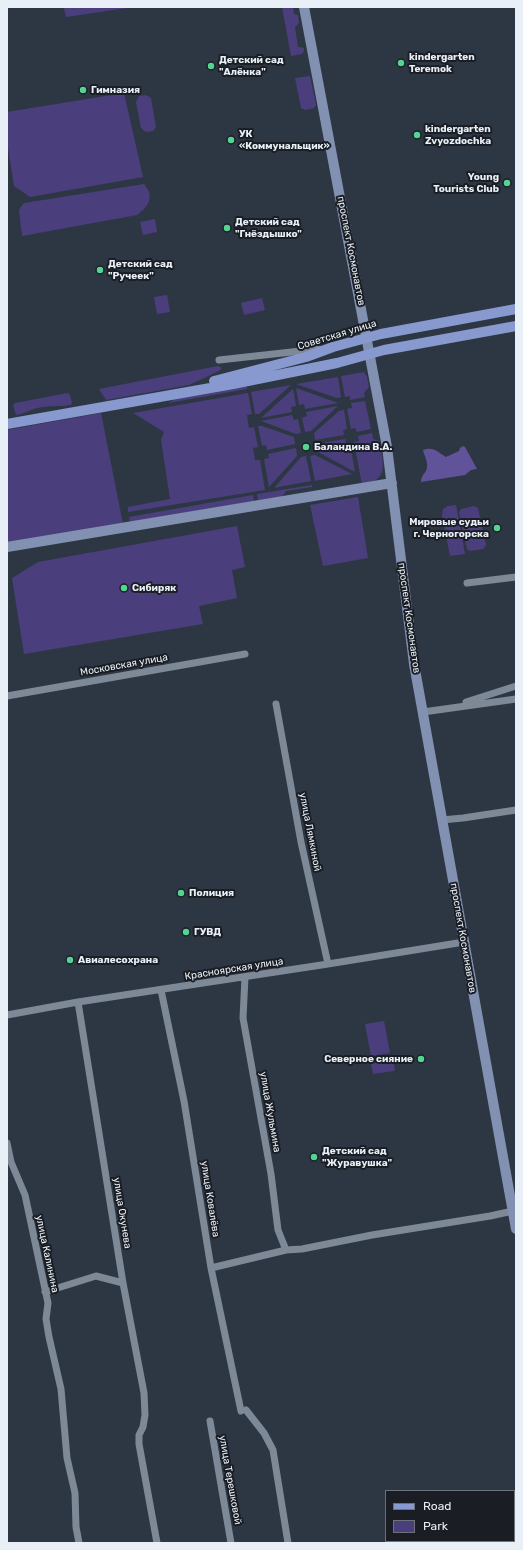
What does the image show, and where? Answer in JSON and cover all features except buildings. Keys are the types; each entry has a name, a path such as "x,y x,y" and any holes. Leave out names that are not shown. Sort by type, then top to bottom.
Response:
{"main road":[{"name":"проспект Космонавтов","path":"304,7 387,447 410,636 516,1229"},
{"name":"Советская улица","path":"168,395 306,358 334,347 381,334 516,309"},
{"name":"Советская улица","path":"7,424 337,364 384,350 516,326"},
{"path":"7,546 392,484"}],"street":[{"path":"219,360 334,347"},
{"path":"468,583 516,577"},
{"name":"Московская улица","path":"7,696 245,654"},
{"path":"453,707 516,686"},
{"path":"423,712 516,699"},
{"name":"улица Лямкиной","path":"276,704 301,842 328,964"},
{"path":"442,820 516,810"},
{"name":"Красноярская улица","path":"7,1015 78,1002 464,942"},
{"name":"улица Жульмина","path":"245,977 243,1018 271,1174 278,1230 286,1250"},
{"name":"улица Ковалёва","path":"161,990 184,1101 212,1268 244,1411 264,1433 273,1450 288,1543"},
{"name":"улица Окунева","path":"78,1002 123,1283 144,1393 145,1415 143,1427 139,1435 139,1444 157,1543"},
{"name":"улица Калинина","path":"7,1143 11,1162 24,1195 48,1303 46,1319 60,1389 67,1458 75,1493 76,1527 79,1543"},
{"path":"212,1268 286,1250 302,1249 372,1235 513,1211"},
{"path":"45,1292 96,1276 123,1283"},
{"name":"улица Терешковой","path":"210,1421 231,1543"}],"green space":[{"path":"282,7 293,7 294,14 298,15 299,23 295,27 298,47 304,48 302,54 291,56"},
{"path":"64,8 127,8 66,17"},
{"path":"310,76 316,105 314,108 305,110 301,108 295,78"},
{"path":"124,93 143,177 30,197 14,186 7,142 7,112"},
{"path":"146,95 151,98 156,127 153,131 146,132 141,128 136,102 139,96"},
{"path":"144,184 150,197 145,208 137,215 22,236 19,211 24,203"},
{"path":"155,219 157,232 143,235 140,222"},
{"path":"167,295 170,312 157,314 154,297"},
{"path":"262,298 265,310 244,315 241,303"},
{"path":"218,366 222,368 219,371 189,385 106,400 99,389"},
{"path":"364,372 367,377 369,387 364,393 365,397 350,400 350,396 345,397 341,376"},
{"path":"338,377 341,397 337,398 296,384"},
{"path":"247,385 247,389 168,403 177,398"},
{"path":"291,385 259,414 255,414 251,392"},
{"path":"296,388 338,403 305,409 304,404 299,405"},
{"path":"293,389 296,406 291,407 292,412 261,418"},
{"path":"68,393 72,403 71,405 39,408 16,415 13,405 15,403"},
{"path":"248,393 252,414 247,415 249,428 254,427 258,447 253,448 255,460 260,460 265,490 128,512 128,507 170,499 161,440 164,432 133,413"},
{"path":"365,401 371,429 357,432 355,428 351,429 347,409 352,408 351,403"},
{"path":"338,406 311,431 305,432 302,418 307,416 306,412"},
{"path":"344,410 347,429 343,430 344,435 315,440 314,433 339,411"},
{"path":"101,413 123,524 7,543 7,430"},
{"path":"292,415 294,420 298,419 301,433 296,434 261,421"},
{"path":"258,426 294,437 295,444 267,450 266,445 262,446"},
{"path":"372,433 373,439 379,441 383,468 379,478 362,485 354,442 359,441 358,436"},
{"path":"345,439 346,444 350,443 355,472 318,452 316,444"},
{"path":"296,448 297,456 269,487 264,459 269,458 268,454"},
{"path":"315,455 352,474 315,481 310,456"},
{"path":"306,456 311,481 274,488 301,457"},
{"path":"312,485 312,487 286,491 282,497 258,500 257,494"},
{"path":"253,495 254,501 130,522 129,517"},
{"path":"358,497 368,558 323,566 310,505"},
{"path":"456,505 465,554 450,556 442,516 443,509 448,506"},
{"path":"474,506 478,508 486,545 483,549 470,551 467,549 459,513 461,509"},
{"name":"Сибиряк","path":"237,526 245,567 232,570 237,598 199,606 203,624 24,654 12,578 38,562"},
{"path":"384,1021 390,1053 371,1056 365,1024"},
{"path":"392,1059 394,1071 373,1074 372,1063"}],"shaded area":[{"path":"463,446 477,469 471,470 465,475 421,482 427,469 423,450 433,449 446,457 459,451"}],"place":[{"name":"kindergarten Teremok","path":"401,63"},
{"name":"Детский сад \"Алёнка\"","path":"211,66"},
{"name":"Гимназия","path":"83,90"},
{"name":"kindergarten Zvyozdochka","path":"417,135"},
{"name":"УК «Коммунальщик»","path":"231,140"},
{"name":"Young Tourists Club","path":"507,183"},
{"name":"Детский сад \"Гнёздышко\"","path":"227,228"},
{"name":"Детский сад \"Ручеек\"","path":"100,270"},
{"name":"Баландина В.А.","path":"306,447"},
{"name":"Мировые судьи г. Черногорска","path":"497,528"},
{"name":"Сибиряк","path":"124,588"},
{"name":"Полиция","path":"181,893"},
{"name":"ГУВД","path":"186,932"},
{"name":"Авиалесохрана","path":"70,960"},
{"name":"Северное сияние","path":"421,1059"},
{"name":"Детский сад \"Журавушка\"","path":"314,1157"}]}
